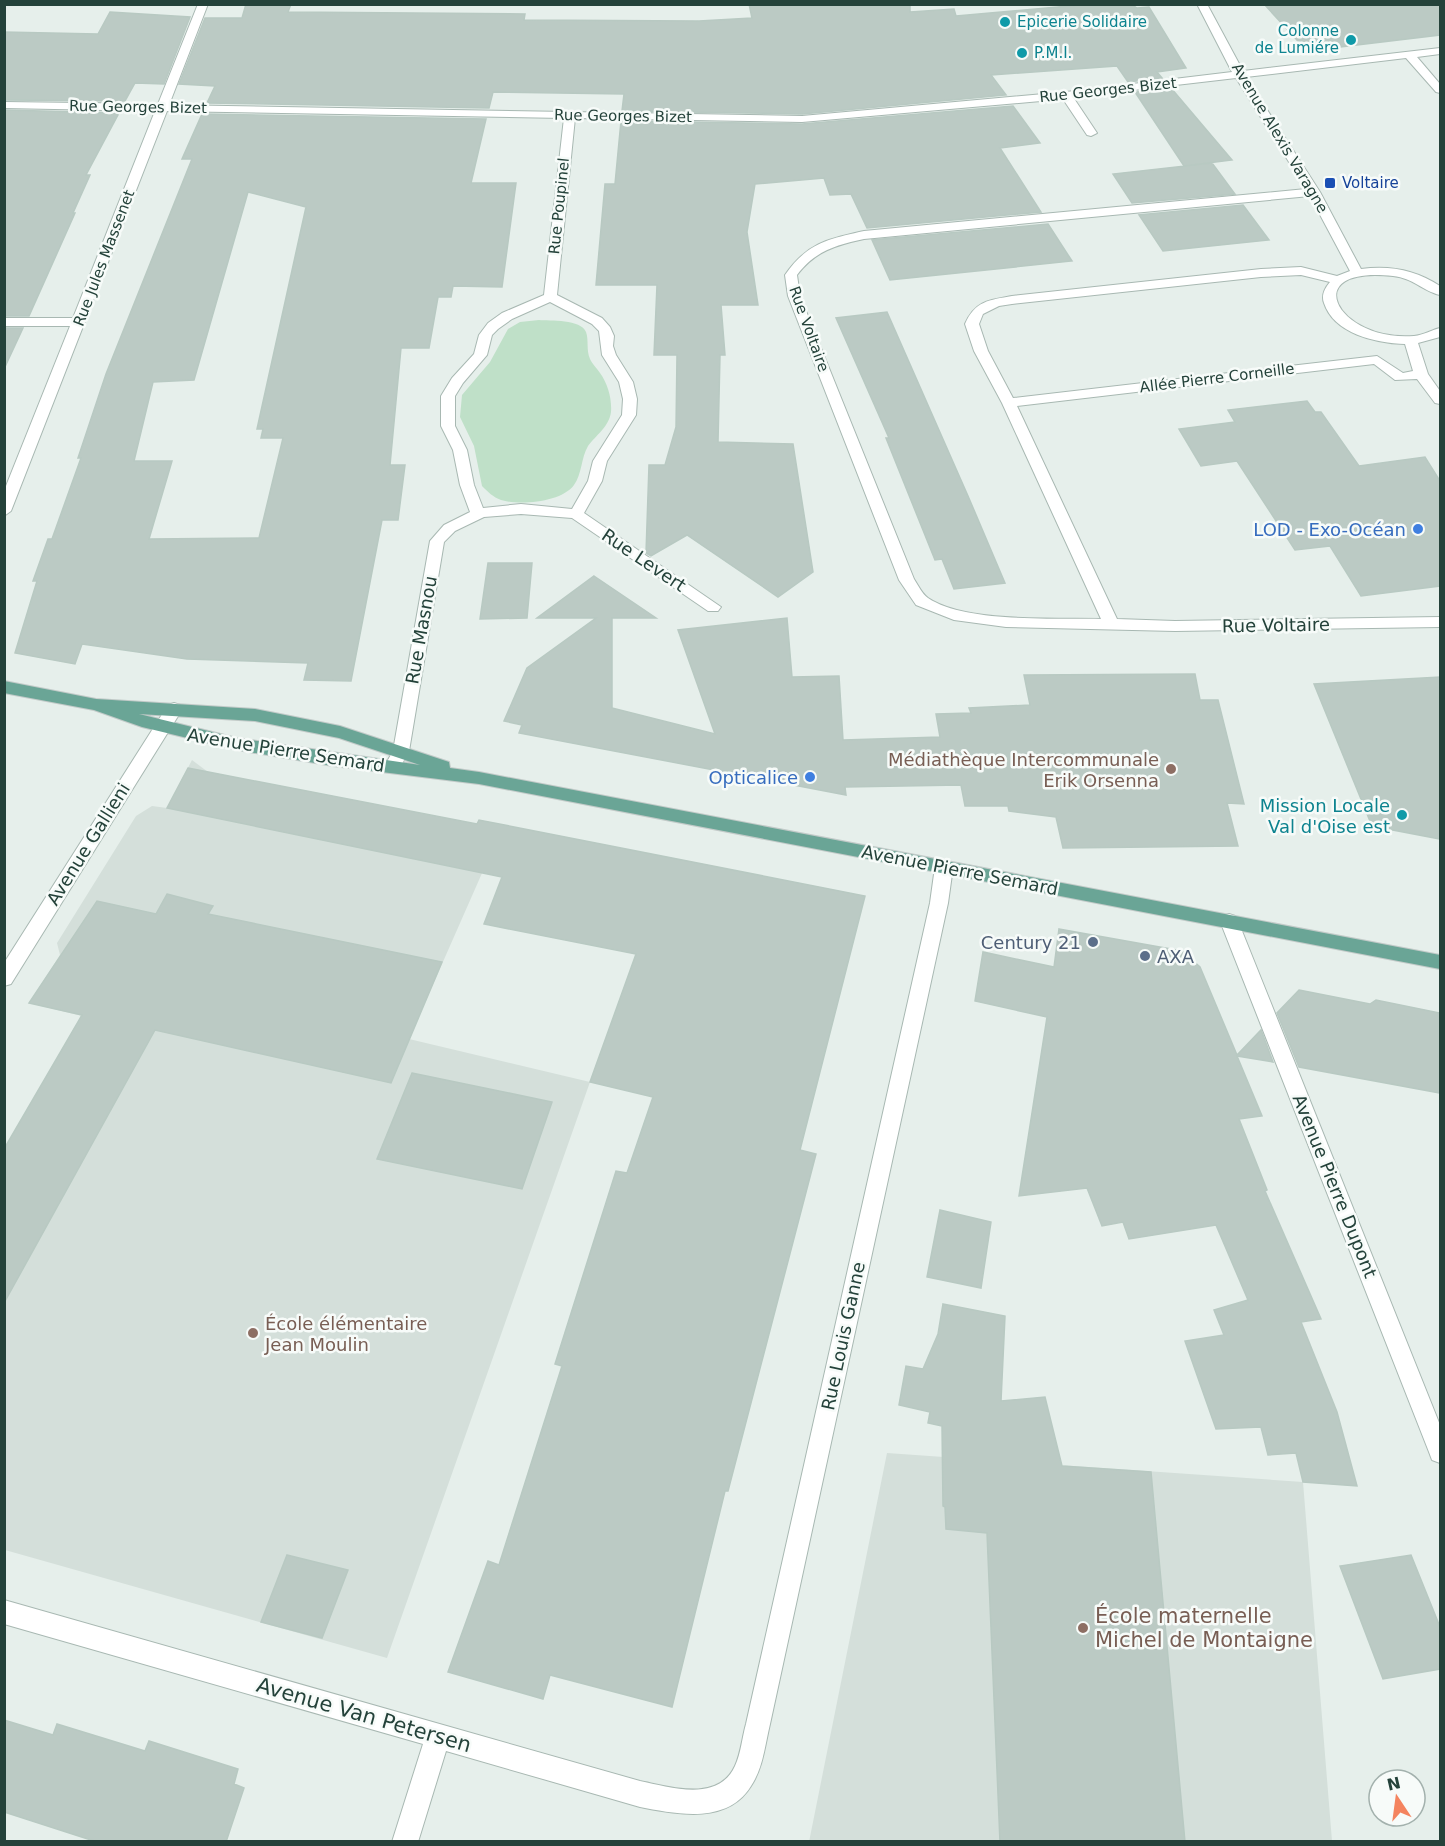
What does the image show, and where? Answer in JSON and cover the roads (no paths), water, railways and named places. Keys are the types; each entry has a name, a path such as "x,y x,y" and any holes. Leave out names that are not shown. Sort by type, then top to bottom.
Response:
{"main road":[{"name":"Avenue Pierre Semard","path":"4,687 96,705 161,727 239,745 479,778 1440,962"},
{"name":"Avenue Pierre Semard","path":"96,705 255,715 340,732 479,778"}],"street":[{"name":"Rue Jules Massenet","path":"4,511 203,4"},
{"name":"Avenue Alexis Varagne","path":"1202,4 1240,76 1314,192 1357,272"},
{"name":"Rue Georges Bizet","path":"4,105 802,119 1240,76 1440,51"},
{"path":"1409,55 1440,90"},
{"path":"1066,94 1091,133"},
{"name":"Rue Poupinel","path":"550,297 556,224 570,115"},
{"name":"Rue Voltaire","path":"1314,192 864,235 821,245 802,259 791,275 794,296 907,580 921,601 954,615 1006,622 1112,625 1440,622"},
{"path":"1112,625 1009,403 981,351 972,324 977,312 995,303 1261,273 1301,271 1339,280"},
{"path":"1439,334 1410,340 1388,339 1366,333 1348,324 1335,313 1329,301 1331,289 1339,280 1357,272 1386,271 1415,277 1440,291"},
{"path":"550,297 597,321 605,330 609,355 627,382 630,399 629,415 621,431 600,460 595,481 576,514 550,510 478,513 467,485 460,450 448,426 448,396 457,381 480,355 486,335 493,326 507,316 550,297"},
{"path":"4,321 79,322"},
{"path":"1410,340 1421,374 1440,400"},
{"name":"Allée Pierre Corneille","path":"1009,403 1377,360 1400,377 1421,374"},
{"name":"Rue Masnou","path":"392,767 401,751 437,541 444,531 458,520 478,513"},
{"name":"Rue Levert","path":"576,514 713,607"},
{"name":"Avenue Gallieni","path":"4,980 174,709"},
{"name":"Rue Louis Ganne","path":"726,1797 743,1777 758,1724 939,903 944,867"},
{"name":"Avenue Pierre Dupont","path":"1229,921 1440,1452"},
{"name":"Avenue Van Petersen","path":"4,1612 640,1794 694,1803 726,1797"},
{"path":"405,1842 438,1736"}],"place":[{"name":"Epicerie Solidaire","path":"1005,22"},
{"name":"Colonne de Lumiére","path":"1351,40"},
{"name":"P.M.I.","path":"1022,53"},
{"name":"Voltaire","path":"1330,183"},
{"name":"LOD - Exo-Océan","path":"1418,529"},
{"name":"Médiathèque Intercommunale Erik Orsenna","path":"1171,769"},
{"name":"Opticalice","path":"810,777"},
{"name":"Mission Locale Val d'Oise est","path":"1402,815"},
{"name":"Century 21","path":"1093,942"},
{"name":"AXA","path":"1145,956"},
{"name":"École élémentaire Jean Moulin","path":"253,1333"},
{"name":"École maternelle Michel de Montaigne","path":"1083,1628"}]}
